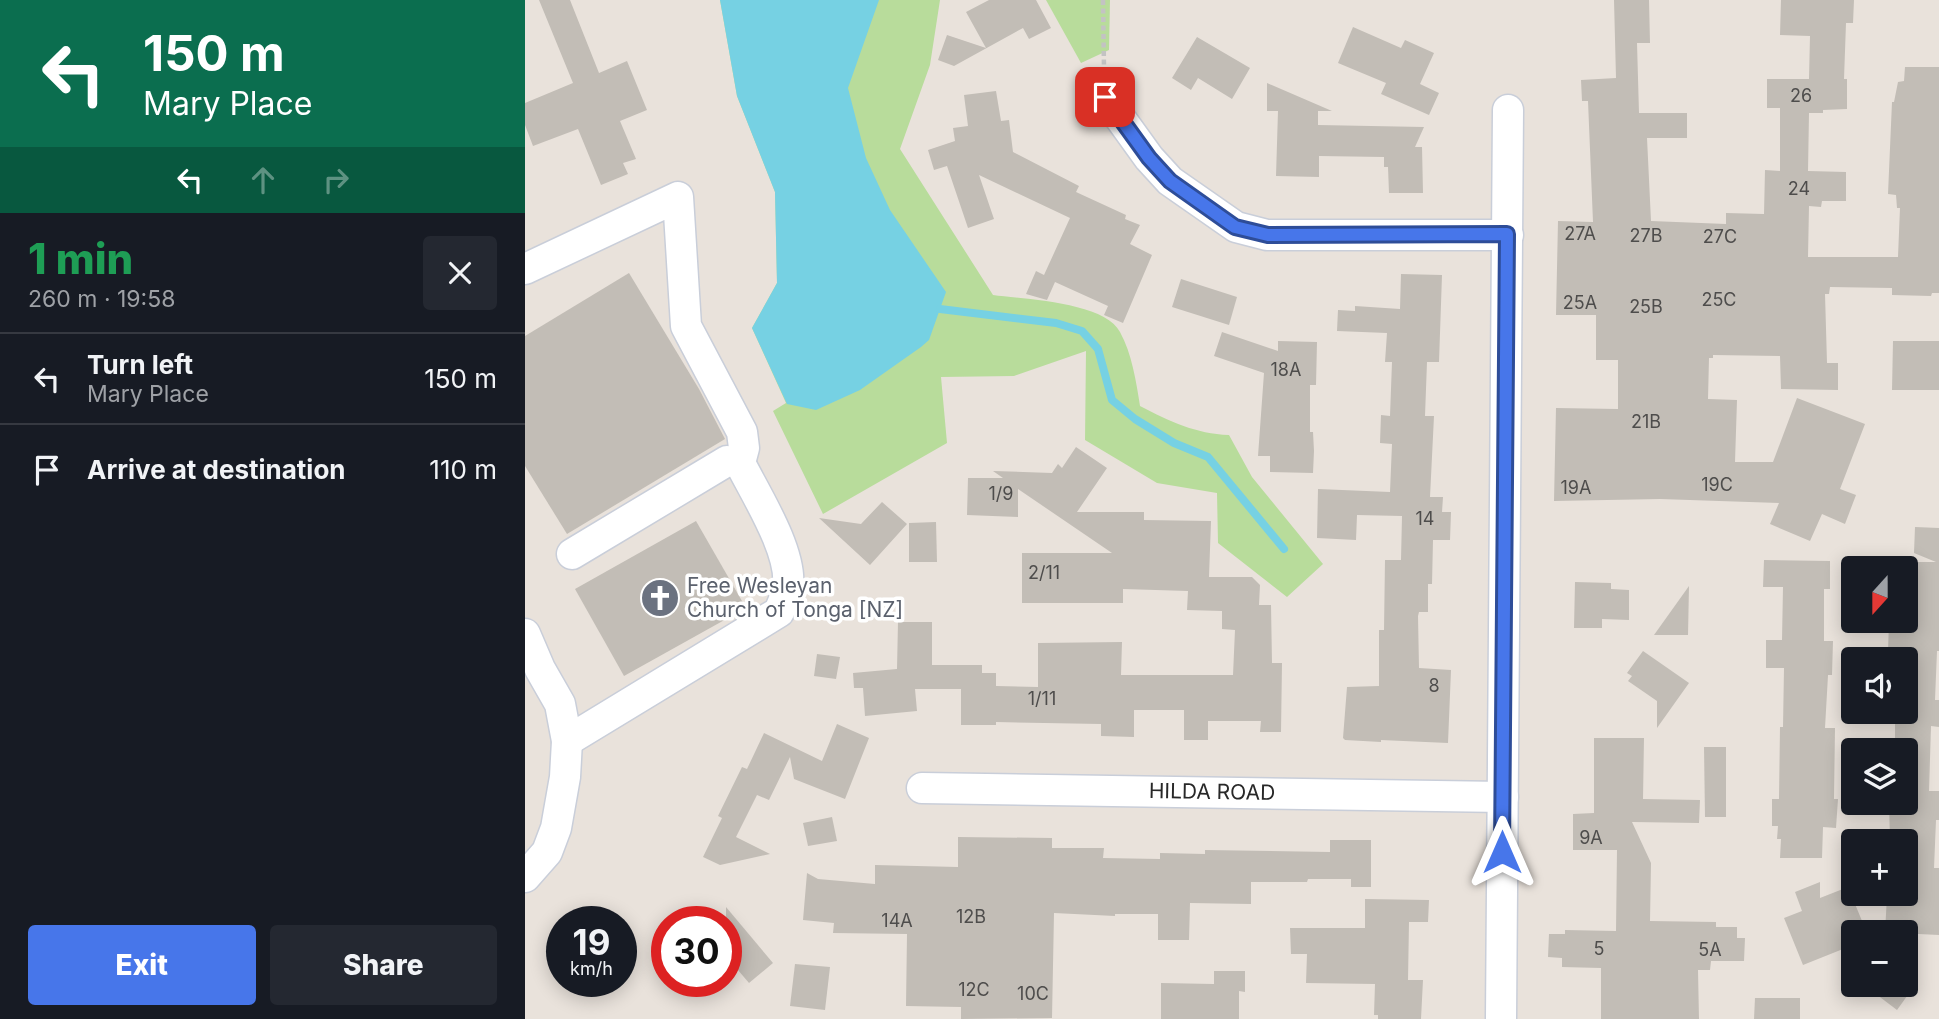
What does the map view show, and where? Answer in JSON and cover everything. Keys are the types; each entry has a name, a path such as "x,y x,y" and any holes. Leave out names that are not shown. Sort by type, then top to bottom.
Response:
{"street":[{"path":"1105,97 1149,158 1170,181 1235,227 1268,235 1507,234"},
{"path":"1501,1019 1509,110"},
{"path":"525,269 678,197 686,326 742,432 744,448 740,463 787,560 788,589 779,612 567,741"},
{"path":"572,554 727,461 740,463"},
{"path":"525,634 540,669 560,704 567,741 565,777 556,828 547,852 525,877"},
{"name":"HILDA ROAD","path":"922,788 1503,797"}],"path":[{"path":"1103,0 1105,97"}],"green space":[{"path":"720,0 940,0 930,65 900,149 993,295 1081,308 1111,322 1120,332 1128,349 1140,406 1172,422 1229,435 1252,477 1323,564 1287,597 1218,543 1217,493 1157,483 1085,440 1086,351 1014,376 941,377 947,443 823,514 773,411 786,403 752,328 777,283 775,192 737,96"},
{"path":"1046,0 1110,0 1109,50 1081,63"}],"water":[{"path":"720,0 879,0 848,88 866,158 890,210 946,292 929,340 860,390 816,410 787,404 752,328 777,283 775,192 737,96"}],"building":[{"path":"539,0 570,0 599,73 627,61 647,110 620,121 636,159 623,163 628,174 601,185 578,129 533,146 525,125 525,103 573,83"},
{"path":"989,0 1036,0 1051,28 1029,39 1023,28 954,66 938,60 947,35 986,48 966,12"},
{"path":"1614,0 1649,0 1650,43 1637,43 1639,113 1687,113 1687,138 1647,138 1651,221 1726,224 1726,213 1764,214 1765,170 1780,171 1780,108 1767,108 1767,79 1809,79 1810,36 1780,35 1781,0 1854,0 1853,23 1846,23 1844,79 1847,79 1847,109 1809,113 1808,171 1846,172 1846,201 1822,201 1821,207 1809,206 1808,257 1898,257 1900,208 1897,208 1896,195 1888,194 1892,102 1898,82 1904,81 1905,67 1939,67 1939,293 1932,293 1931,296 1892,295 1892,288 1830,287 1829,294 1825,294 1827,363 1838,363 1838,390 1781,389 1780,356 1713,355 1713,358 1709,358 1708,399 1737,400 1735,462 1773,462 1797,398 1865,424 1840,489 1856,495 1845,524 1822,514 1810,541 1770,524 1779,503 1660,499 1554,501 1556,408 1618,409 1618,360 1596,360 1596,315 1556,315 1558,221 1593,222 1588,101 1582,101 1581,80 1616,78"},
{"path":"1353,27 1401,48 1405,40 1434,53 1420,84 1439,93 1429,115 1381,94 1386,83 1338,63"},
{"path":"1197,37 1250,68 1232,99 1198,78 1191,90 1172,78"},
{"path":"1267,83 1332,111 1318,111 1318,125 1424,127 1415,147 1422,147 1423,193 1389,193 1388,167 1384,167 1384,157 1319,156 1319,177 1276,176 1278,111 1267,111"},
{"path":"996,91 1001,121 1009,120 1013,152 1079,186 1076,192 1126,215 1125,219 1140,225 1130,244 1152,255 1123,323 1104,315 1108,306 1055,282 1047,300 1026,294 1036,271 1044,275 1070,218 979,175 994,219 968,228 947,166 934,170 928,150 955,141 953,128 968,126 964,95"},
{"path":"629,273 699,389 725,439 567,534 525,466 525,336"},
{"path":"1401,274 1442,275 1439,362 1427,362 1425,416 1434,416 1430,497 1443,497 1442,512 1451,512 1450,540 1433,540 1428,612 1419,612 1418,616 1419,668 1451,670 1448,743 1381,742 1343,738 1347,687 1379,686 1379,630 1384,630 1385,560 1401,560 1402,516 1357,515 1356,540 1317,538 1318,489 1390,492 1392,444 1380,443 1381,415 1390,416 1392,362 1385,362 1387,333 1337,331 1338,310 1355,311 1355,306 1400,309"},
{"path":"1181,279 1237,297 1229,325 1172,307"},
{"path":"1222,332 1278,351 1278,341 1317,342 1316,385 1310,385 1313,473 1270,472 1270,456 1258,456 1264,373 1214,356"},
{"path":"1893,341 1939,341 1939,390 1892,390"},
{"path":"1076,447 1107,468 1077,512 1144,512 1144,520 1211,521 1209,577 1252,577 1260,585 1259,605 1271,605 1272,663 1282,663 1281,732 1260,732 1261,721 1208,721 1208,740 1184,740 1184,710 1134,710 1134,737 1101,736 1101,724 996,722 996,725 961,725 961,689 915,689 917,711 865,716 863,688 854,688 853,673 897,669 898,622 932,622 932,665 982,665 982,673 996,673 996,686 1038,687 1038,643 1122,642 1121,675 1233,675 1235,630 1222,629 1222,611 1187,610 1188,591 1123,589 1123,603 1022,603 1022,553 1112,553 1018,489 1018,517 967,515 968,478 1003,478 993,471 1052,473 1058,464 1062,468"},
{"path":"882,502 907,524 870,565 819,518 861,524"},
{"name":"Free Wesleyan Church of Tonga [NZ]","path":"696,521 746,608 624,676 575,589"},
{"path":"936,522 937,562 909,562 909,523"},
{"path":"1915,527 1939,528 1939,651 1935,700 1939,700 1939,727 1931,726 1929,791 1939,791 1934,868 1939,868 1939,935 1918,934 1918,920 1886,920 1886,906 1918,906 1918,829 1890,829 1889,815 1918,815 1918,738 1895,738 1895,724 1918,724 1918,647 1888,647 1889,634 1918,634 1918,562 1936,562 1914,553"},
{"path":"1764,560 1830,561 1830,589 1824,589 1824,641 1833,641 1832,675 1828,675 1825,728 1835,728 1834,799 1838,799 1836,828 1823,827 1822,858 1780,858 1781,839 1777,839 1778,826 1772,826 1772,799 1779,799 1784,668 1766,668 1766,640 1782,640 1783,587 1763,587"},
{"path":"1575,582 1611,583 1611,589 1629,590 1629,620 1602,619 1602,628 1574,628"},
{"path":"1689,586 1688,635 1654,635"},
{"path":"1643,651 1689,683 1657,728 1657,701 1628,681 1632,676 1627,673"},
{"path":"817,654 840,657 836,679 814,676"},
{"path":"837,724 869,738 845,799 794,779 790,757 769,800 757,795 736,837 770,854 720,865 703,857 722,818 718,816 742,767 747,769 764,733 822,761"},
{"path":"1594,738 1644,738 1643,799 1700,800 1699,823 1632,822 1651,863 1650,921 1716,922 1716,927 1737,927 1737,938 1745,938 1744,961 1711,961 1710,970 1698,970 1699,1019 1601,1019 1601,968 1562,967 1562,958 1548,957 1549,934 1565,934 1565,930 1616,931 1617,850 1573,850 1573,814 1594,813"},
{"path":"1704,747 1726,747 1726,817 1705,817"},
{"path":"832,817 837,841 808,846 803,823"},
{"path":"958,837 1052,838 1052,848 1104,848 1103,858 1160,859 1160,853 1205,854 1205,850 1330,852 1330,840 1371,840 1371,887 1351,887 1351,879 1251,882 1251,904 1190,903 1189,940 1158,940 1158,914 1115,916 1054,913 1052,1018 961,1019 961,1007 906,1006 907,934 833,933 834,923 803,920 807,873 818,879 875,884 875,865 958,867"},
{"path":"1820,882 1820,898 1841,890 1841,906 1856,906 1862,920 1841,920 1841,950 1803,965 1784,918 1802,911 1795,892"},
{"path":"1365,899 1429,900 1428,922 1409,922 1408,980 1423,980 1421,1019 1378,1019 1378,1015 1374,1015 1375,984 1306,983 1307,954 1291,954 1290,928 1365,928"},
{"path":"742,926 773,963 749,983 742,975"},
{"path":"795,964 830,967 825,1010 790,1006"},
{"path":"1214,971 1245,971 1245,992 1239,991 1239,1019 1161,1019 1161,983 1214,984"},
{"path":"1880,997 1906,997 1897,1010"},
{"path":"1755,998 1800,998 1800,1019 1754,1019"}],"waterway":[{"path":"940,309 1056,323 1082,331 1098,349 1112,400 1135,419 1174,443 1208,457 1284,549"}],"place":[{"name":"Free Wesleyan Church of Tonga [NZ]","path":"660,598"}],"route":[{"path":"1105,97 1149,158 1170,181 1235,227 1268,235 1507,234 1502,852"}]}
